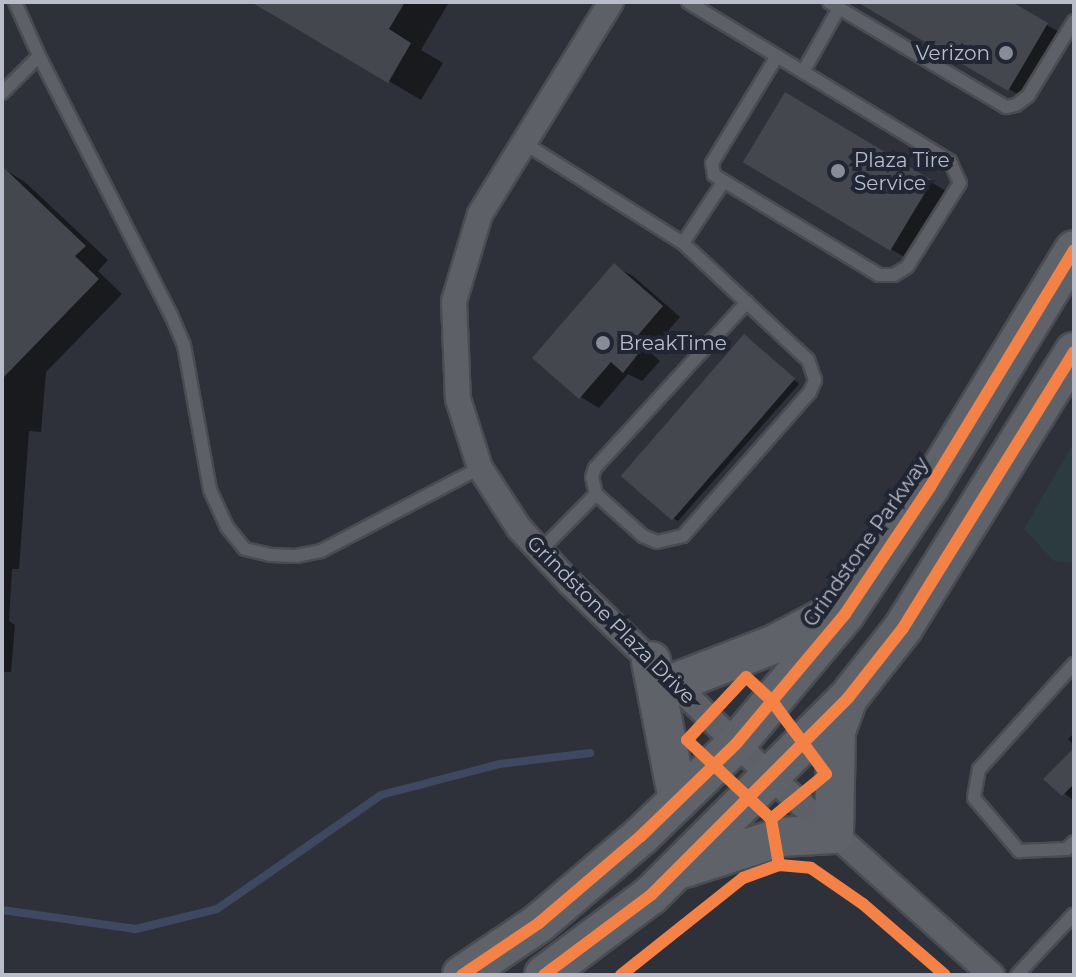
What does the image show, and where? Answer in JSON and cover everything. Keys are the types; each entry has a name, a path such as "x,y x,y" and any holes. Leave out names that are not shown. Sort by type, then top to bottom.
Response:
{"main road":[{"name":"Grindstone Parkway","path":"462,975 539,923 678,800 736,744 852,603 930,487 1074,250"},
{"path":"544,975 651,895 848,698 903,628 1074,352"},
{"path":"678,800 662,672 775,644 852,603"},
{"path":"674,872 781,837 834,834 836,731 848,698"}],"street":[{"name":"Grindstone Plaza Drive","path":"611,2 480,214 454,301 458,399 480,468 519,528 662,672 771,777 992,975"}],"lane":[{"path":"15,2 184,345 210,490 227,527 245,549 283,556 321,551 480,468"},
{"path":"688,2 777,56 803,72 950,161 960,183 907,267 894,275 879,275 714,175 712,163 777,56"},
{"path":"803,72 834,5 1006,107 1016,105 1028,96 1074,21"},
{"path":"2,93 39,56"},
{"path":"524,143 683,243 747,302 808,360 815,380 810,392 683,536 657,542 643,536 596,494 592,477 595,468 747,302"},
{"path":"683,243 724,181"},
{"path":"540,551 596,494"},
{"path":"1074,664 979,769 974,798 1019,851 1067,849 1074,842"},
{"path":"1017,975 1074,914"}],"shaded area":[{"path":"1074,442 1074,563 1054,561 1024,529"}],"building":[{"path":"251,2 405,2 389,29 411,43 388,83"},
{"path":"857,2 1012,2 1048,23 1008,91"},
{"name":"Plaza Tire Service","path":"785,92 932,181 890,251 743,162"},
{"path":"2,166 86,246 75,256 99,279 2,379"},
{"path":"614,263 663,306 633,341 642,349 623,373 611,362 579,399 532,358"},
{"path":"744,334 795,379 672,520 621,476"},
{"path":"1074,748 1074,784 1062,796 1043,779"}],"waterway":[{"path":"2,910 136,929 217,909 381,795 500,764 590,753"}],"cycle path":[{"path":"462,975 539,923 641,836 736,744 845,614 930,487 1074,250"},
{"path":"544,975 651,895 848,698 903,628 1074,352"},
{"path":"771,819 826,774 772,701 746,677 687,740 771,819 779,865"},
{"path":"621,975 743,878 779,865 811,868 863,904 945,975"}],"place":[{"name":"Verizon","path":"1006,53"},
{"name":"Plaza Tire Service","path":"838,171"},
{"name":"BreakTime","path":"603,343"}]}
